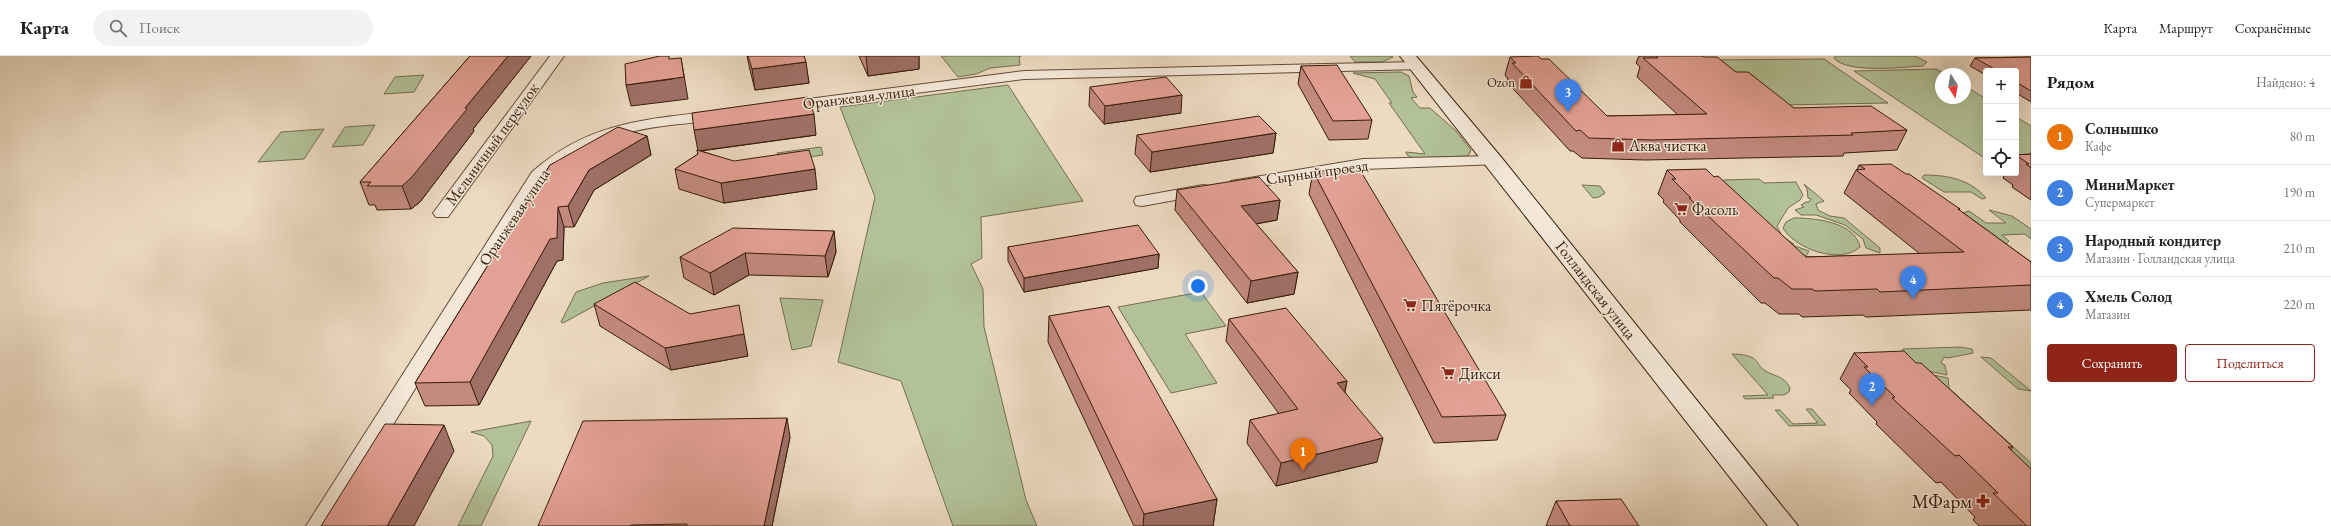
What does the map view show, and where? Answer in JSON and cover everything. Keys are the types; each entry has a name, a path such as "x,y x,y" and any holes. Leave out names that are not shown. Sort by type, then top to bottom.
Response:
{"street":[{"name":"Мельничный переулок","path":"442,213 557,56"},
{"name":"Оранжевая улица","path":"770,108 1024,75 1408,61"},
{"name":"Голландская улица","path":"1408,61 1784,526"},
{"name":"Оранжевая улица","path":"318,526 538,175 567,151 604,134 646,124 731,113"},
{"name":"Голландская улица","path":"1490,161 1768,526"},
{"name":"Сырный проезд","path":"1142,201 1362,164 1490,161"}],"green space":[{"path":"941,56 1021,56 1019,57 1020,65 990,68 976,74 958,77"},
{"path":"1350,56 1393,57 1382,62 1355,62"},
{"path":"1835,56 1915,56 1927,62 1923,66 1863,68 1841,63 1834,58"},
{"path":"1824,59 1888,103 1781,105 1709,60"},
{"path":"1935,69 1935,104 1971,104 1971,90 1983,97 1983,157 1854,71"},
{"path":"1401,72 1409,76 1413,92 1417,97 1411,98 1420,108 1430,108 1456,131 1471,150 1468,156 1413,158 1407,155 1406,152 1425,154 1389,103 1392,103 1375,79 1353,73"},
{"path":"424,75 414,92 384,94 395,77"},
{"path":"1008,85 1083,201 981,217 982,258 971,264 983,289 984,327 1026,500 1037,526 953,526 901,381 838,362 875,197 840,107"},
{"path":"2019,119 2031,126 2031,158 2019,159"},
{"path":"375,125 363,145 332,147 345,127"},
{"path":"324,129 304,159 258,162 281,132"},
{"path":"821,147 823,155 779,161 777,153"},
{"path":"1924,175 1958,179 1973,186 1986,198 1982,199 1971,192 1944,192 1922,178"},
{"path":"1759,179 1764,183 1796,182 1803,195 1800,200 1788,208 1777,226 1782,236 1794,244 1792,245 1809,251 1806,256 1796,252 1721,183 1724,180"},
{"path":"1804,184 1824,201 1816,204 1818,210 1830,216 1844,218 1880,248 1880,253 1866,248 1863,239 1845,225 1816,215 1801,215 1795,210 1804,207 1801,205 1809,202 1811,199 1808,198 1807,189"},
{"path":"1582,185 1600,186 1605,193 1599,197 1593,198"},
{"path":"1989,210 2012,216 2031,229 2031,239 2025,234 2002,235 2009,241 2004,246 1960,214 1969,211 1986,223 2006,223"},
{"path":"1794,218 1812,219 1833,223 1851,232 1857,239 1860,247 1852,252 1842,255 1819,252 1808,248 1789,236 1783,228 1786,222"},
{"path":"649,276 563,323 561,322 576,292 603,283"},
{"path":"1201,292 1226,326 1185,334 1217,383 1171,393 1118,307"},
{"path":"780,298 823,300 811,346 792,350"},
{"path":"1960,347 1972,349 1973,353 1948,358 1944,357 1941,363 1945,365 1947,375 1923,370 1902,351 1903,349"},
{"path":"1732,354 1746,355 1753,358 1763,369 1782,378 1790,388 1789,392 1784,395 1772,395 1774,398 1745,399 1743,396 1768,395"},
{"path":"1981,357 1991,358 2031,391 2018,389"},
{"path":"1928,374 1948,378 1949,388 2031,463 2031,469"},
{"path":"1806,409 1812,409 1826,425 1789,426 1775,410 1780,410 1793,424 1818,423"},
{"path":"531,421 481,526 458,526 493,456 492,445 484,436 471,432"}],"building":[{"path":"470,56 508,56 465,108 467,109 411,178 402,186 367,186 371,182 360,182"},
{"path":"660,56 669,56 669,59 681,58 684,77 626,85 625,64"},
{"path":"748,56 804,56 806,62 752,69"},
{"path":"1538,56 1541,59 1549,59 1607,116 1707,114 1643,58 1658,58 1656,56 1702,56 1717,57 1736,72 1748,72 1794,108 1871,106 1907,130 1851,133 1853,135 1652,140 1589,138 1580,130 1576,131 1512,63 1516,63 1510,57"},
{"path":"2031,57 2031,91 2019,84 2019,68 1993,68 1975,58"},
{"path":"1337,65 1372,120 1333,121 1301,66"},
{"path":"1166,77 1182,95 1105,106 1090,87"},
{"path":"808,97 814,114 694,130 692,113"},
{"path":"1259,116 1276,133 1152,152 1137,135"},
{"path":"618,127 647,136 589,170 568,206 558,207 557,238 550,239 470,382 415,383 550,165"},
{"path":"697,150 734,161 809,150 815,169 721,183 675,169 698,154"},
{"path":"2031,154 2031,168 2026,164 2029,164 2019,157 2019,155"},
{"path":"1891,164 1906,174 1909,174 1960,209 1958,209 2031,262 2031,285 1880,292 1877,289 1815,291 1812,289 1792,289 1778,278 1774,278 1689,198 1691,198 1672,179 1676,179 1667,170 1706,169 1714,177 1718,176 1806,257 1964,252 1856,170 1865,169 1859,165"},
{"path":"1360,170 1506,415 1442,417 1313,171"},
{"path":"1259,177 1280,200 1241,206 1298,272 1251,281 1177,190"},
{"path":"1138,225 1159,254 1024,278 1008,247"},
{"path":"733,228 834,231 825,256 745,253 710,273 680,257"},
{"path":"635,282 690,314 739,305 744,334 665,348 594,304"},
{"path":"1109,306 1217,499 1144,514 1049,316"},
{"path":"1286,308 1347,381 1337,383 1383,438 1281,463 1250,420 1298,409 1229,319"},
{"path":"1904,351 1916,363 1921,363 2013,447 2008,447 2031,469 2031,526 2027,526 1993,493 1998,493 1959,455 1955,456 1892,398 1895,397 1864,367 1868,367 1854,353"},
{"path":"787,418 764,526 687,526 687,524 631,526 538,526 583,421"},
{"path":"385,424 444,425 387,526 321,526"},
{"path":"1621,499 1639,526 1570,526 1556,501"}],"place":[{"name":"Ozon","path":"1526,82"},
{"name":"Народный кондитер","path":"1568,112"},
{"name":"Аква чистка","path":"1618,145"},
{"name":"Фасоль","path":"1681,209"},
{"name":"Хмель Солод","path":"1913,299"},
{"name":"Пятёрочка","path":"1410,305"},
{"name":"Дикси","path":"1448,373"},
{"name":"МиниМаркет","path":"1872,406"},
{"name":"Солнышко","path":"1303,471"},
{"name":"МФарм","path":"1983,501"}]}
